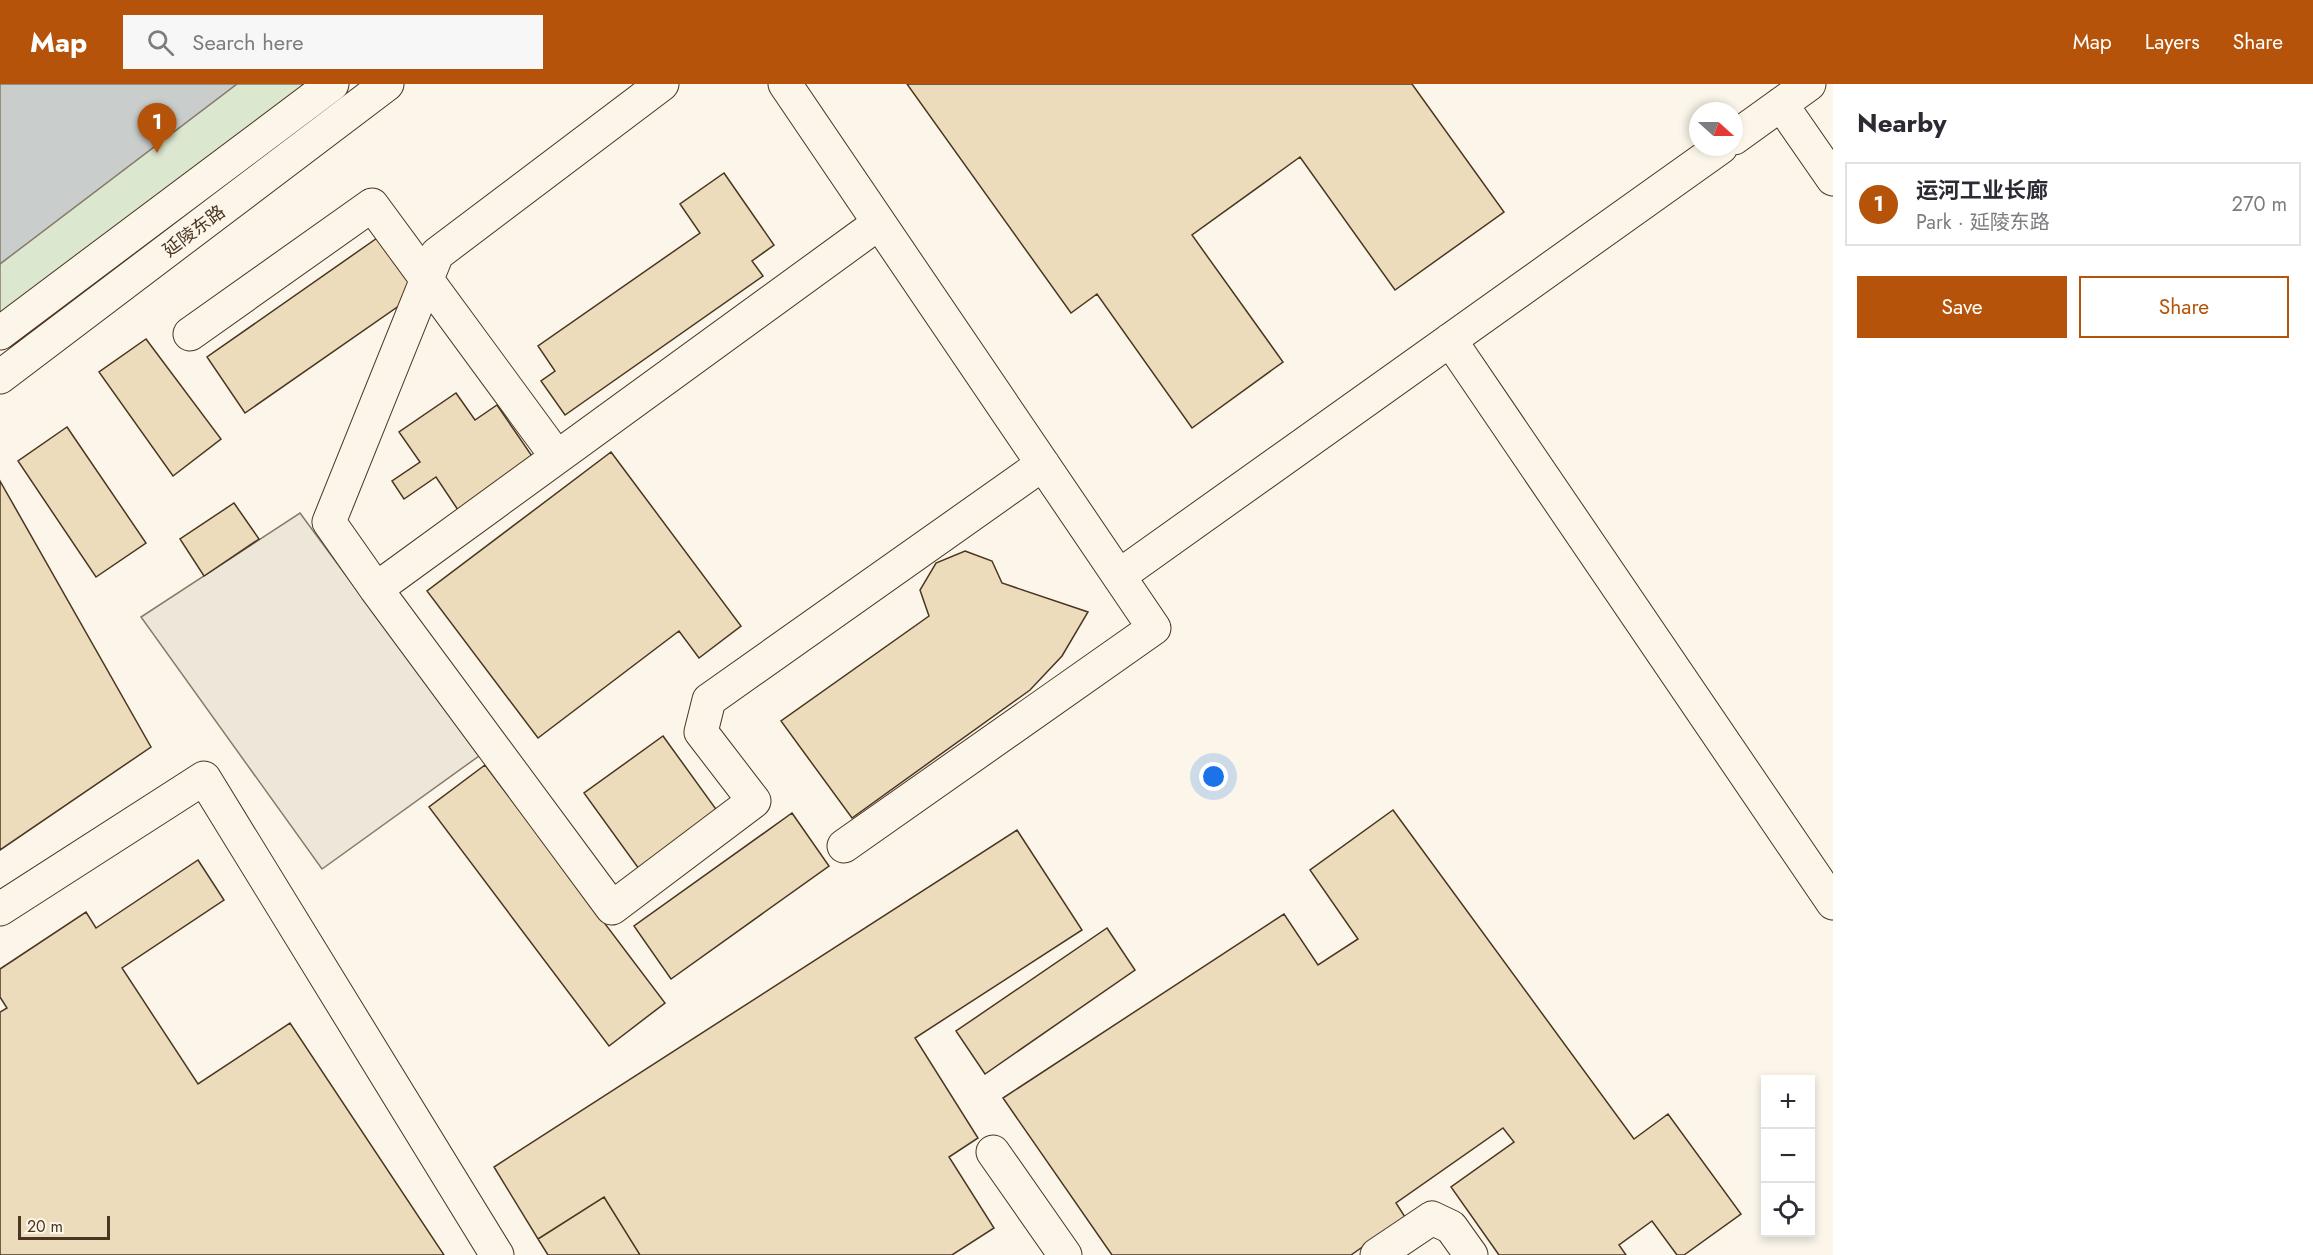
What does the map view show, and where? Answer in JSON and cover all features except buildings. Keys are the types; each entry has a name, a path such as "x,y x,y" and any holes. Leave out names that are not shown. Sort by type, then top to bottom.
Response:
{"main road":[{"name":"延陵东路","path":"0,333 332,84"},
{"name":"延陵东路","path":"0,377 387,84"},
{"path":"662,84 437,254 329,522 612,908 754,801 701,732 709,700 1043,464"},
{"path":"784,84 1155,628 844,846"},
{"path":"1743,131 1809,84"},
{"path":"1781,104 1833,179"},
{"path":"1119,576 1708,156"},
{"path":"190,334 372,205 557,457"},
{"path":"376,589 879,223"},
{"path":"1450,340 1828,886"},
{"path":"0,909 204,778 497,1255"},
{"path":"993,1152 1060,1254"},
{"path":"1377,1255 1432,1218 1451,1227 1471,1255"}],"green space":[{"path":"187,84 312,84 0,318 0,222"}],"shaded area":[{"path":"0,84 237,84 0,264"},
{"path":"300,513 479,756 322,869 141,617"}],"place":[{"name":"运河工业长廊","path":"157,153"}]}
